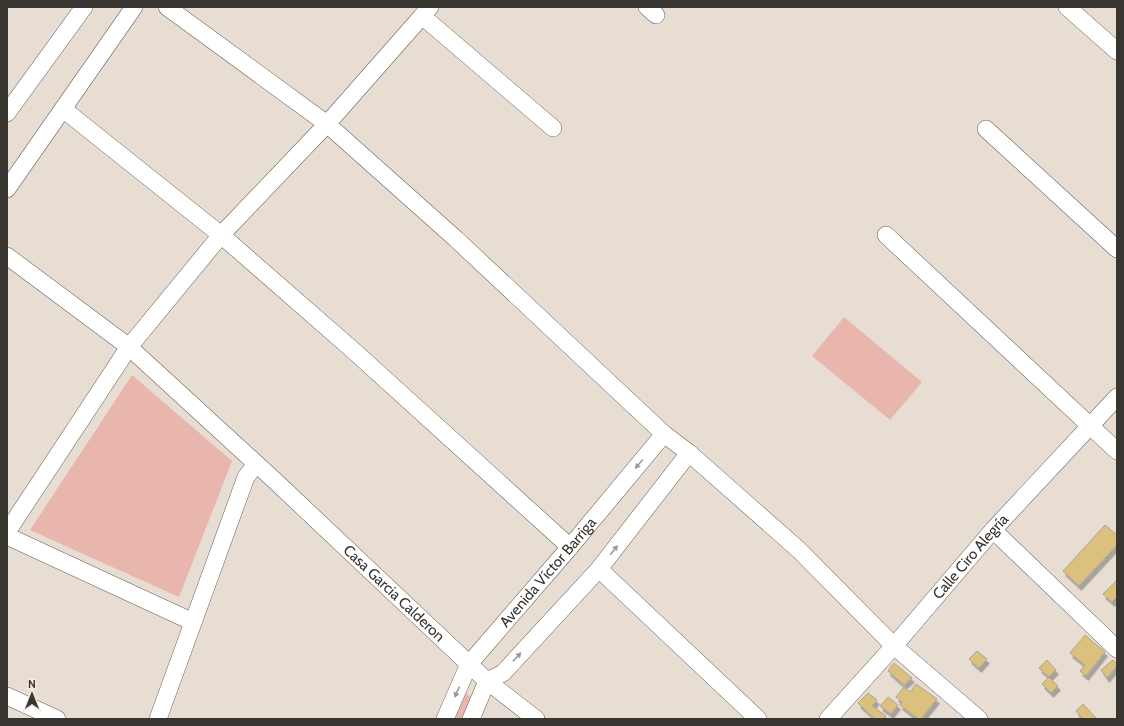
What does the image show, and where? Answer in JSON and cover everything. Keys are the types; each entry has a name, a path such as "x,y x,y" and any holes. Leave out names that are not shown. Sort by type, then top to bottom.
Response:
{"street":[{"path":"7,113 84,7"},
{"path":"7,189 134,7"},
{"path":"167,7 327,124 456,239 664,434 689,453 799,550 894,646 979,719"},
{"path":"1067,7 1117,51"},
{"path":"7,532 129,346 221,235 327,124 426,12 553,128"},
{"path":"63,109 221,235 355,352 570,547"},
{"path":"986,129 1117,249"},
{"path":"886,236 1117,451"},
{"name":"Casa Garcia Calderon","path":"7,256 129,346 469,664 536,719"},
{"name":"Calle Ciro Alegría","path":"828,719 894,646 994,530 1117,397"},
{"name":"Avenida Víctor Barriga","path":"445,719 469,664 570,547 664,434"},
{"name":"Avenida Víctor Barriga","path":"488,681 503,673 599,569 689,453"},
{"path":"158,719 246,477 256,464"},
{"path":"994,530 1117,649"},
{"path":"7,536 193,622"},
{"path":"599,569 758,719"},
{"path":"471,719 488,681"},
{"path":"7,696 57,719"}],"shaded area":[{"path":"844,317 922,382 890,420 812,356"},
{"path":"132,375 232,461 179,597 30,530"},
{"path":"465,693 471,697 461,719 454,719"}],"building":[{"path":"1105,525 1117,535 1117,545 1079,586 1063,571"},
{"path":"1117,580 1117,597 1112,602 1103,594"},
{"path":"1085,635 1105,652 1086,676 1080,671 1085,665 1070,653"},
{"path":"977,651 987,659 979,668 969,659"},
{"path":"1047,660 1056,670 1049,677 1039,668"},
{"path":"1113,660 1117,666 1107,678 1101,670"},
{"path":"894,663 912,678 904,685 888,671"},
{"path":"1049,677 1058,686 1051,693 1042,684"},
{"path":"916,684 937,699 921,719 918,719 900,705 902,702 896,697 904,687 910,692"},
{"path":"868,693 877,700 872,706 886,716 883,719 875,719 858,703"},
{"path":"888,697 898,705 891,714 880,706"},
{"path":"1083,704 1097,719 1083,719 1076,711"}]}
